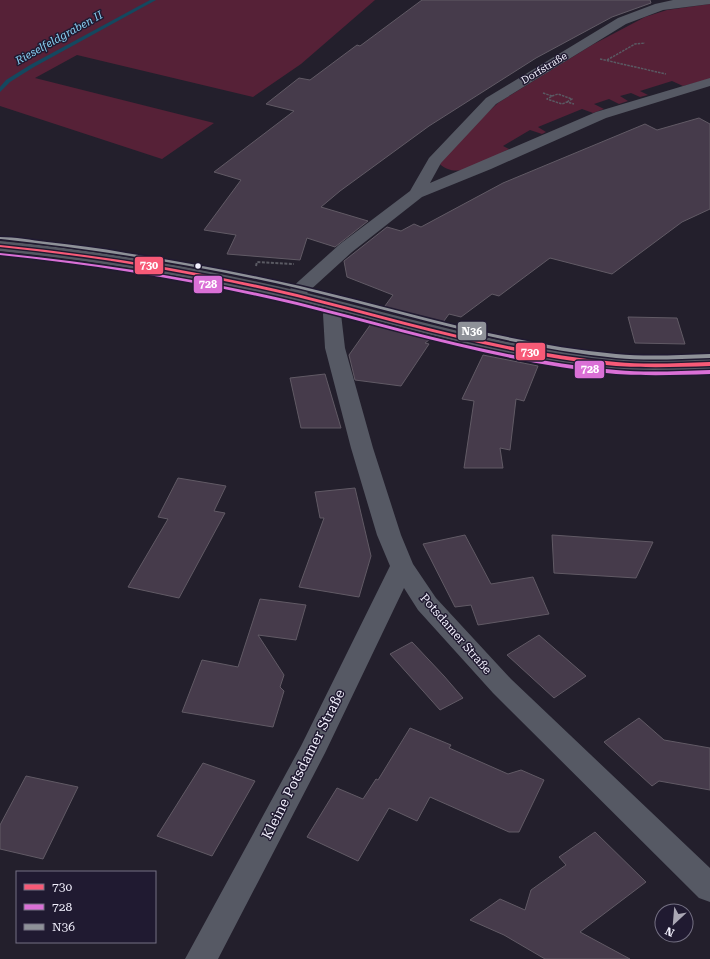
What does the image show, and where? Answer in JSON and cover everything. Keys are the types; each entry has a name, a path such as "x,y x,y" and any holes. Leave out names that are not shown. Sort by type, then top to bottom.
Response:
{"street":[{"name":"Dorfstraße","path":"416,194 434,161 462,130 492,101 622,21 659,7 676,3 710,0"},
{"name":"Dorfstraße","path":"294,295 346,248 416,194 486,166 601,115 709,83"},
{"path":"0,246 33,249 138,264 294,295 485,341 574,358 656,367 710,364"},
{"name":"Potsdamer Straße","path":"338,306 332,314 335,348 362,448 389,535 402,566 427,604 502,686 710,888"},
{"name":"Kleine Potsdamer Straße","path":"201,959 310,752 402,566"}],"path":[{"path":"607,60 635,44 646,43"},
{"path":"570,52 709,83"},
{"path":"519,84 552,96"},
{"path":"558,94 572,100 562,104 547,99 552,96 558,94"},
{"path":"567,102 601,115"}],"shaded area":[{"path":"0,0 375,0 301,64 253,97 77,55 35,78 214,123 162,159 0,106"},
{"path":"710,4 710,79 683,86 672,81 640,91 648,95 640,97 631,93 620,96 628,101 619,104 609,99 594,104 604,109 593,113 582,109 538,127 546,132 542,134 530,130 503,146 509,149 474,167 455,171 446,169 439,163 462,136 498,103 592,45 645,17 667,10"}],"building":[{"path":"422,0 650,0 651,3 612,17 536,58 429,126 340,191 321,207 368,221 335,247 307,238 300,260 227,254 236,235 204,230 241,180 214,172 294,111 266,104 299,78 310,80 357,45 360,46"},
{"path":"699,118 710,124 710,209 682,222 612,274 550,258 499,296 492,294 461,317 449,314 441,325 382,310 393,295 347,277 344,261 387,227 401,231 414,224 421,227 503,183 645,124 657,130"},
{"path":"628,317 677,318 685,344 635,343"},
{"path":"373,321 433,337 425,343 429,344 401,386 355,380 349,355"},
{"path":"483,355 538,366 524,401 516,399 510,450 500,448 503,468 464,468 474,401 462,399"},
{"path":"325,374 341,428 301,428 290,378"},
{"path":"178,478 226,486 214,511 225,513 179,598 128,587 168,519 158,517"},
{"path":"355,488 371,556 359,597 299,587 324,518 320,518 315,492"},
{"path":"465,535 491,584 533,577 549,614 478,625 471,605 455,607 423,544"},
{"path":"552,535 653,542 636,578 554,573"},
{"path":"260,599 306,605 296,640 258,635 284,675 280,687 284,691 273,727 182,712 202,660 238,667"},
{"path":"539,635 586,676 554,698 507,655"},
{"path":"412,642 463,698 440,710 390,654"},
{"path":"639,718 664,740 710,748 710,790 659,781 652,786 604,742"},
{"path":"410,728 451,745 449,748 508,774 521,770 544,780 519,832 509,832 430,797 417,821 389,808 358,861 307,837 337,788 363,799 376,779 378,780"},
{"path":"203,763 255,781 212,856 157,836"},
{"path":"26,776 78,787 43,859 0,849 0,825"},
{"path":"595,832 646,882 580,932 630,959 545,959 504,935 470,920 500,899 525,910 531,890 566,865 559,857"}],"waterway":[{"name":"Rieselfeldgraben II","path":"0,90 8,81 32,66 154,0"}],"transit line":[{"name":"N36","path":"1,238 114,252 227,272 301,288 457,328 536,345 628,357 663,358 710,356"},
{"name":"730","path":"0,246 112,259 223,279 455,336 535,353 616,364 710,364"},
{"name":"728","path":"0,254 112,267 223,287 455,344 575,368 616,372 710,372"}]}
